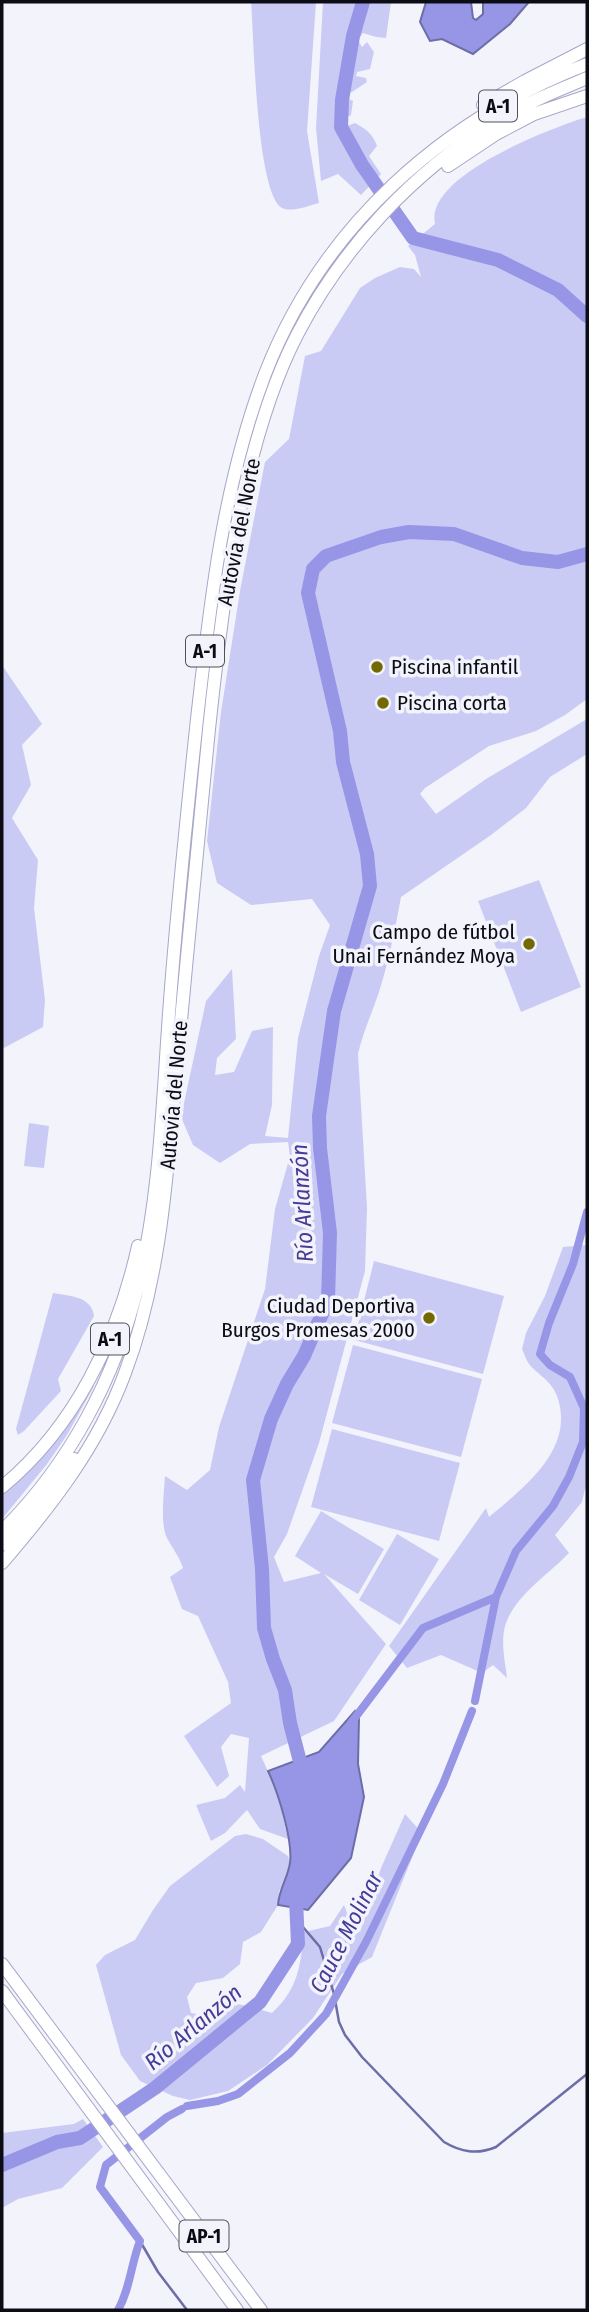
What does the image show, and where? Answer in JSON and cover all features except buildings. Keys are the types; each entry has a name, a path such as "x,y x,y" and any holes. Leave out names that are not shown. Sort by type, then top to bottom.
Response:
{"highway":[{"path":"422,168 449,129 499,95 587,50"},
{"name":"A-1","path":"422,168 465,126 489,110 537,85 587,64"},
{"name":"Autovía del Norte","path":"168,1027 197,719 223,533 235,474 266,373 307,290 311,274 386,210 422,168 456,149 496,121 587,78"},
{"path":"349,243 384,186 534,114 586,96"},
{"name":"Autovía del Norte","path":"136,1338 153,1271 164,1201 216,662 242,505 262,427 281,370 349,243"},
{"path":"2,1531 37,1492 70,1445 107,1378 125,1335 139,1283 150,1215 168,1027"},
{"name":"A-1","path":"2,1487 38,1451 71,1409 98,1363 118,1315 135,1260 148,1195 168,1027"},
{"path":"2,1563 55,1501 84,1457 126,1372 136,1338"},
{"name":"A-1","path":"2,1545 36,1509 83,1444 115,1387 136,1338"},
{"name":"AP-1","path":"2,1964 261,2310"},
{"name":"AP-1","path":"2,1992 237,2310"}],"shaded area":[{"path":"251,2 316,2 307,131 319,203 286,209 282,208 273,196 258,112"},
{"path":"323,2 391,2 386,38 363,33 358,40 362,47 367,42 374,52 370,69 357,72 356,76 366,78 367,82 348,93 347,98 353,101 351,115 344,119 347,126 355,123 363,127 377,146 369,156 381,174 361,195 338,174 321,181 316,128"},
{"path":"426,2 471,2 473,18 476,20 483,14 483,2 529,2 510,24 473,54 442,39 430,41 420,22"},
{"path":"587,117 587,699 536,731 489,746 420,794 436,814 486,779 587,719 587,754 550,777 526,808 491,835 401,897 386,969 358,1054 367,1208 365,1271 319,1443 287,1534 274,1557 284,1582 321,1573 295,1556 321,1511 384,1549 358,1594 324,1574 386,1644 334,1721 261,1756 277,1791 288,1839 260,1829 247,1810 225,1833 211,1841 196,1805 225,1798 240,1785 245,1792 249,1738 231,1734 221,1747 229,1776 217,1787 184,1736 231,1703 228,1682 198,1616 182,1609 170,1577 183,1568 165,1532 165,1476 187,1490 210,1470 219,1427 265,1289 275,1209 290,1156 288,1142 250,1144 220,1163 193,1145 181,1117 206,1001 232,969 236,1039 217,1058 215,1075 234,1072 252,1031 273,1027 272,1105 265,1136 288,1138 298,1038 319,956 330,925 312,899 251,905 217,883 207,841 221,712 240,591 265,462 289,439 305,356 321,351 360,288 400,267 414,269 421,277 415,255 408,246 435,224 437,206 449,189 493,157 520,143"},
{"path":"2,665 42,724 22,745 31,785 12,818 38,860 34,908 45,1000 43,1027 2,1049"},
{"name":"Campo de fútbol Unai Fernández Moya","path":"539,880 581,987 521,1012 478,901"},
{"path":"29,1123 49,1126 44,1168 24,1166"},
{"path":"587,1245 587,1487 582,1502 555,1535 569,1553 525,1594 506,1623 503,1636 507,1678 493,1665 482,1673 441,1655 407,1668 389,1646 486,1508 489,1517 531,1480 553,1450 561,1415 557,1396 548,1382 529,1364 522,1349 526,1333 545,1296 563,1247"},
{"name":"Ciudad Deportiva Burgos Promesas 2000","path":"374,1261 504,1296 483,1374 354,1340"},
{"path":"53,1293 84,1301 89,1304 94,1316 58,1379 61,1391 18,1435 16,1429"},
{"name":"Ciudad Deportiva Burgos Promesas 2000","path":"353,1345 482,1379 461,1457 332,1423"},
{"path":"92,1384 94,1386 67,1435 2,1519 2,1491"},
{"path":"332,1429 460,1463 439,1541 311,1507"},
{"path":"397,1534 439,1559 400,1625 359,1600"},
{"path":"355,1711 359,1718 358,1764 364,1797 351,1858 308,1910 278,1905 289,1868 290,1853 284,1816 268,1771 319,1752"},
{"path":"405,1814 422,1833 372,1957 342,1974 313,2018 267,2065 228,2091 190,2100 173,2096 140,2081 121,2055 96,1965 105,1955 135,1940 170,1886 235,1836 246,1834 263,1839 288,1856 290,1863 279,1892 278,1905 261,1932 243,1942 240,1964 223,1978 196,1983 187,1997 191,2013 203,2015 223,2006 237,2004 272,2013 288,1995 297,1976 304,1932 330,1926 344,1905 351,1923 360,1932 381,1868"},
{"path":"83,2119 103,2147 62,2188 18,2199 2,2208 2,2133 74,2124"}],"waterway":[{"name":"Río Arlanzón","path":"363,2 353,36 342,100 341,127 362,165 413,238 498,260 558,290 587,316"},
{"name":"Río Arlanzón","path":"304,1777 290,1723 285,1690 264,1628 262,1569 253,1480 271,1419 304,1356 328,1300 330,1233 319,1116 334,1011 370,886 367,854 343,762 340,731 308,593 313,569 326,556 381,537 409,532 454,534 522,558 558,562 587,554"},
{"name":"Cauce Molinar","path":"475,1701 496,1597 516,1551 553,1506 569,1477 583,1442 584,1408 570,1377 550,1365 540,1354 549,1323 573,1264 587,1212"},
{"path":"351,1723 423,1628 496,1597"},
{"name":"Cauce Molinar","path":"187,2106 218,2101 238,2094 290,2053 326,2014 366,1942 443,1784 472,1711"},
{"name":"Río Arlanzón","path":"2,2165 57,2142 80,2138 155,2088 260,2002 298,1944 297,1890"},
{"path":"297,1920 320,1947 339,2022 345,2035 362,2057 444,2142 476,2152 496,2147 587,2074"},
{"name":"Cauce Molinar","path":"118,2310 140,2241 100,2187 106,2165 167,2117 182,2109"},
{"path":"140,2241 158,2272 187,2310"}],"place":[{"name":"Piscina infantil","path":"377,667"},
{"name":"Piscina corta","path":"383,703"},
{"name":"Campo de fútbol Unai Fernández Moya","path":"529,944"},
{"name":"Ciudad Deportiva Burgos Promesas 2000","path":"429,1318"}]}
